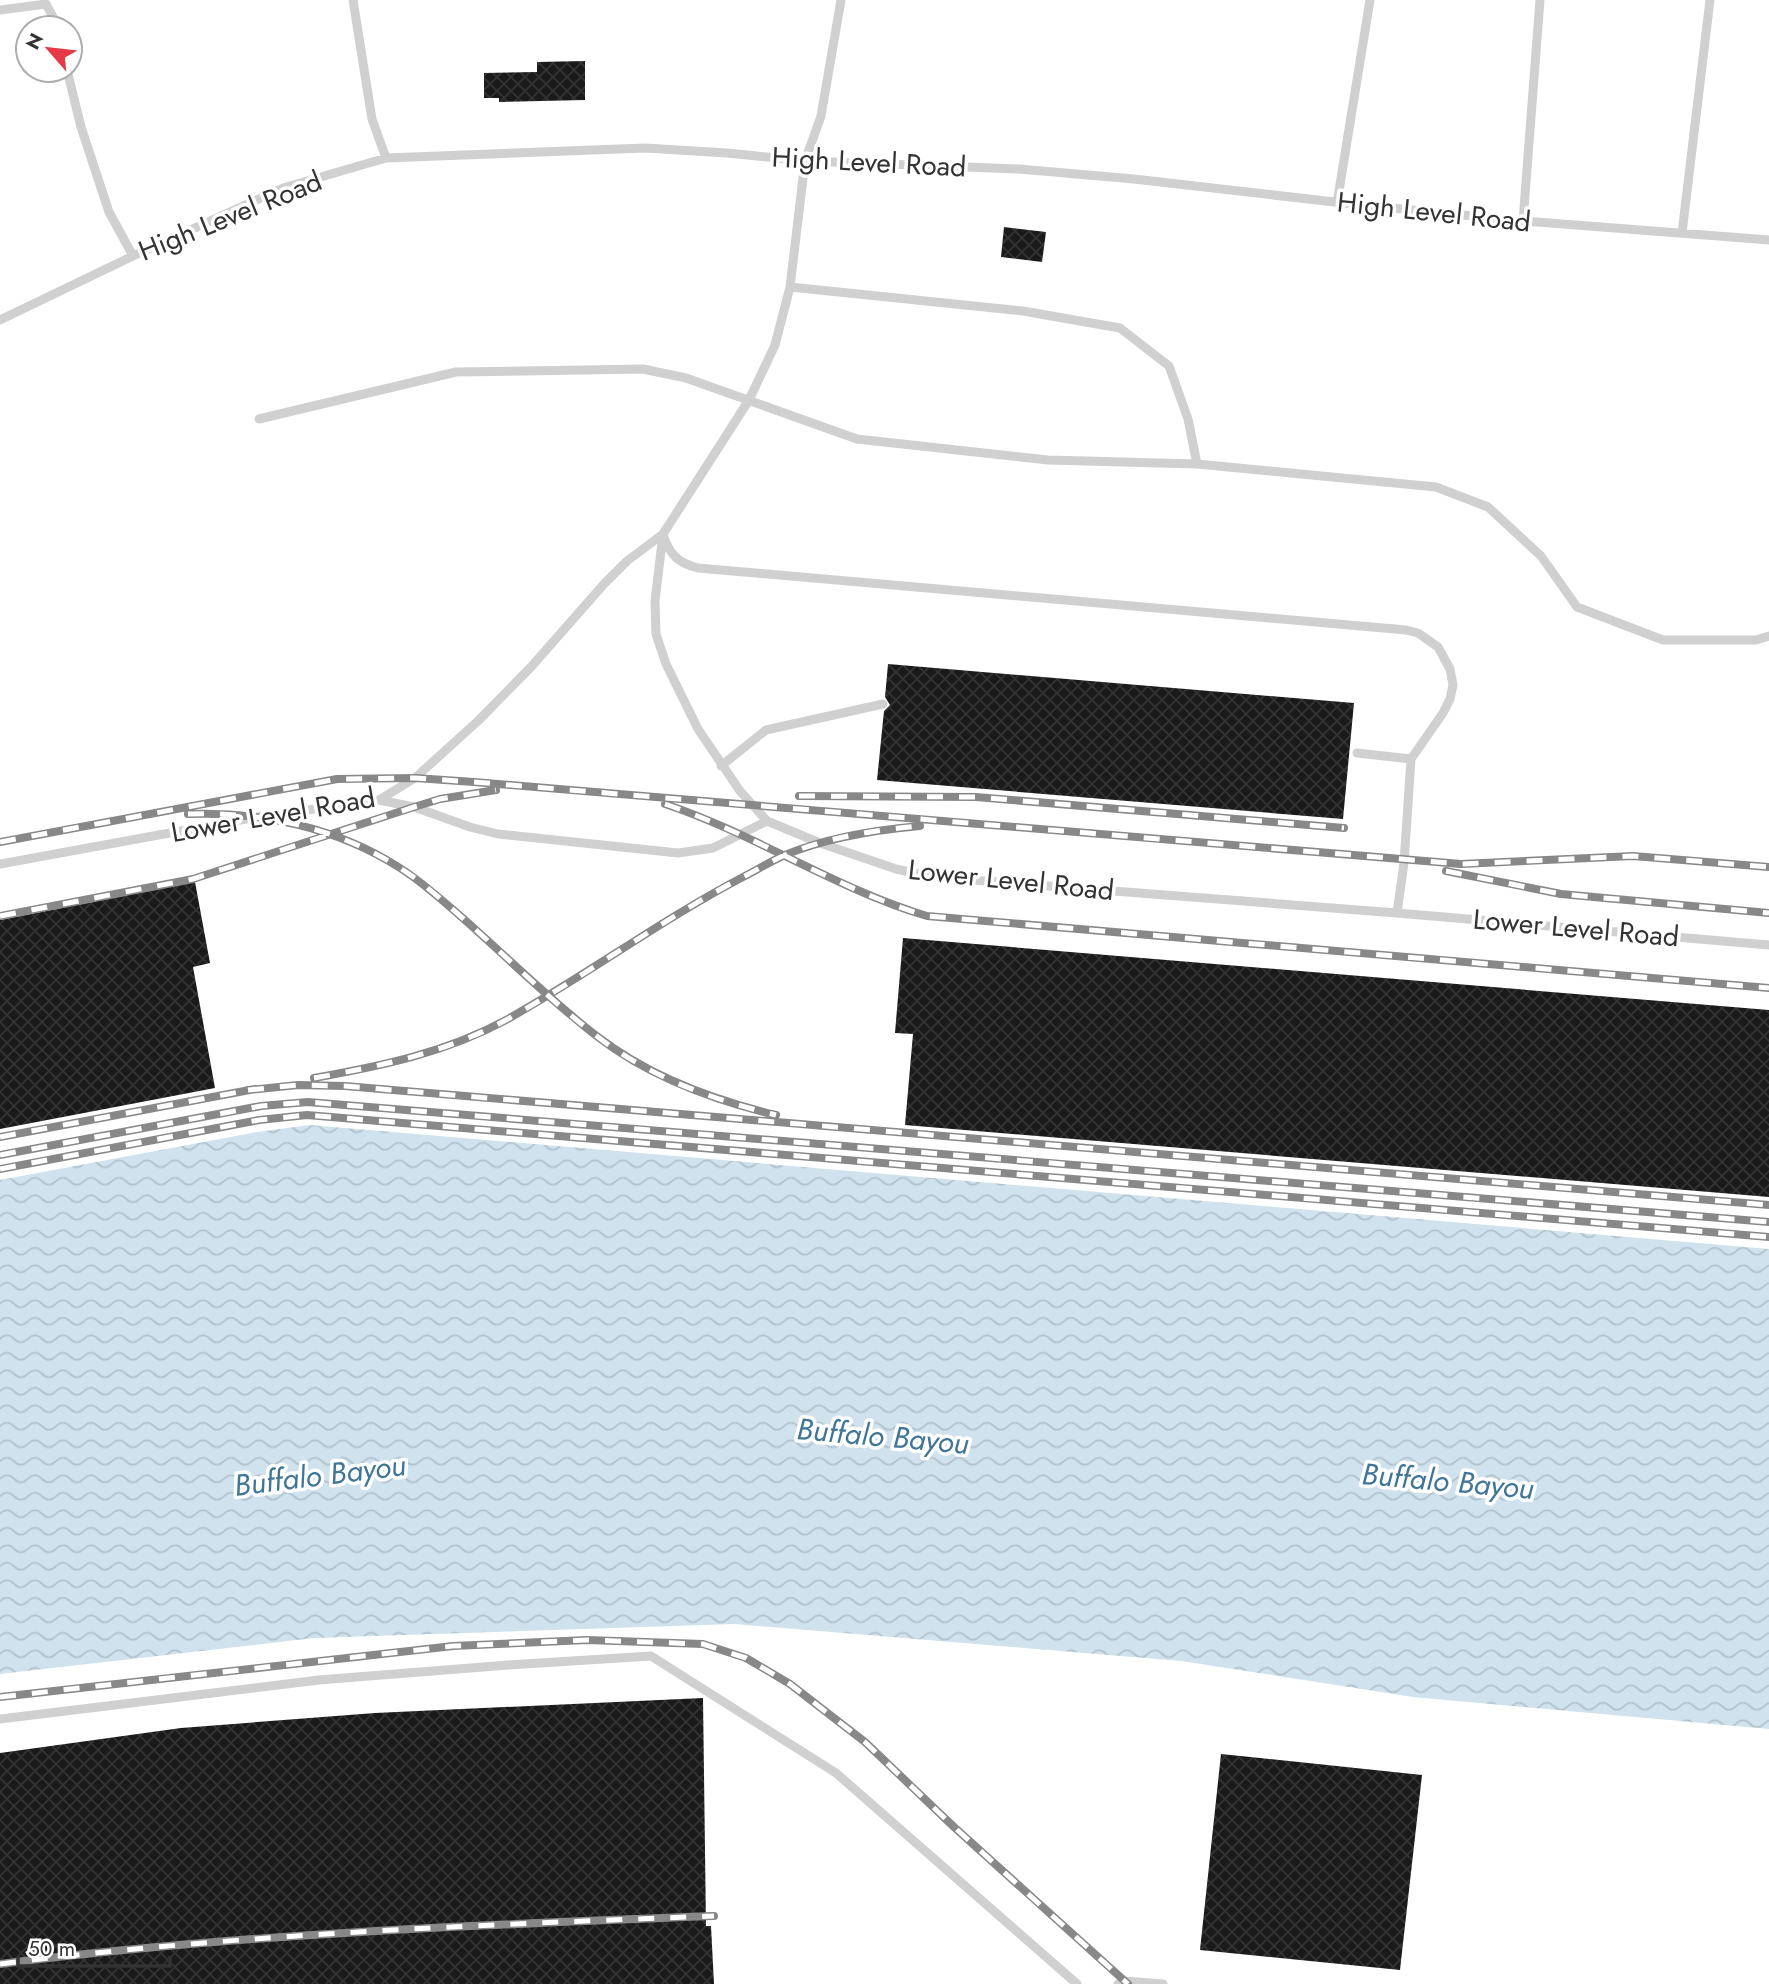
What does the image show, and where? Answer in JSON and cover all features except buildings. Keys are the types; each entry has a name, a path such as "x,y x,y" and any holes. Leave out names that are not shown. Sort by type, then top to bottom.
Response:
{"lane":[{"path":"353,0 372,119 386,158"},
{"path":"841,0 821,116 805,161 790,287 775,345 749,400 663,534 673,557 685,565 698,568 1061,598 1418,633 1438,647 1446,657 1453,685 1443,713 1411,759 1404,863 1397,913"},
{"path":"1337,203 1370,0"},
{"path":"1523,221 1540,0"},
{"path":"1682,233 1710,0"},
{"path":"0,10 45,2"},
{"path":"70,84 81,127 109,212 133,256"},
{"name":"High Level Road","path":"0,320 283,188 386,158 645,148 805,161 1019,169 1523,221 1769,240"},
{"path":"790,287 1023,311 1120,328 1169,366 1188,419 1197,464"},
{"path":"259,419 456,372 643,369 686,378 857,439 1048,460 1197,464 1436,487 1488,507 1541,556 1577,607 1663,640 1756,640 1769,636"},
{"name":"Lower Level Road","path":"663,534 655,601 656,634 671,675 698,729 721,766 766,821 820,844 883,865 933,877 1397,913 1769,946"},
{"name":"Lower Level Road","path":"0,864 257,817 379,800 415,778 479,720 531,667 611,576 626,561 663,534"},
{"path":"721,766 766,730 883,705"},
{"path":"1357,753 1411,759"},
{"path":"379,800 414,807 498,834 678,853 713,848 766,821"},
{"path":"0,1719 319,1680 651,1656 836,1773 1077,1984"},
{"path":"1118,1984 1124,1981 1163,1984"}],"water":[{"name":"Buffalo Bayou","path":"310,1125 1769,1249 1769,1729 1413,1697 1181,1661 734,1624 314,1638 0,1674 0,1180 257,1132"}],"railway":[{"path":"0,842 337,779 415,778 1461,864 1633,856 1769,867"},
{"path":"0,916 193,879 440,799 496,790"},
{"path":"799,796 976,797 1344,828"},
{"path":"665,804 731,830 860,891 927,916 1769,988"},
{"path":"188,814 271,819 325,833 376,854 426,887 564,1010 618,1051 683,1085 776,1115"},
{"path":"314,1078 412,1057 483,1031 536,1003 713,894 785,855 852,835 920,826"},
{"path":"1446,871 1561,894 1769,913"},
{"path":"248,1090 298,1085 345,1086 1769,1205"},
{"path":"0,1137 255,1089"},
{"path":"0,1155 261,1106 308,1102 1769,1222"},
{"path":"0,1169 259,1120 307,1115 1769,1237"},
{"path":"0,1697 453,1646 587,1640 703,1644 746,1658 790,1684 865,1742 954,1827 1128,1984"},
{"path":"0,1964 267,1938 446,1927 714,1916"}]}
